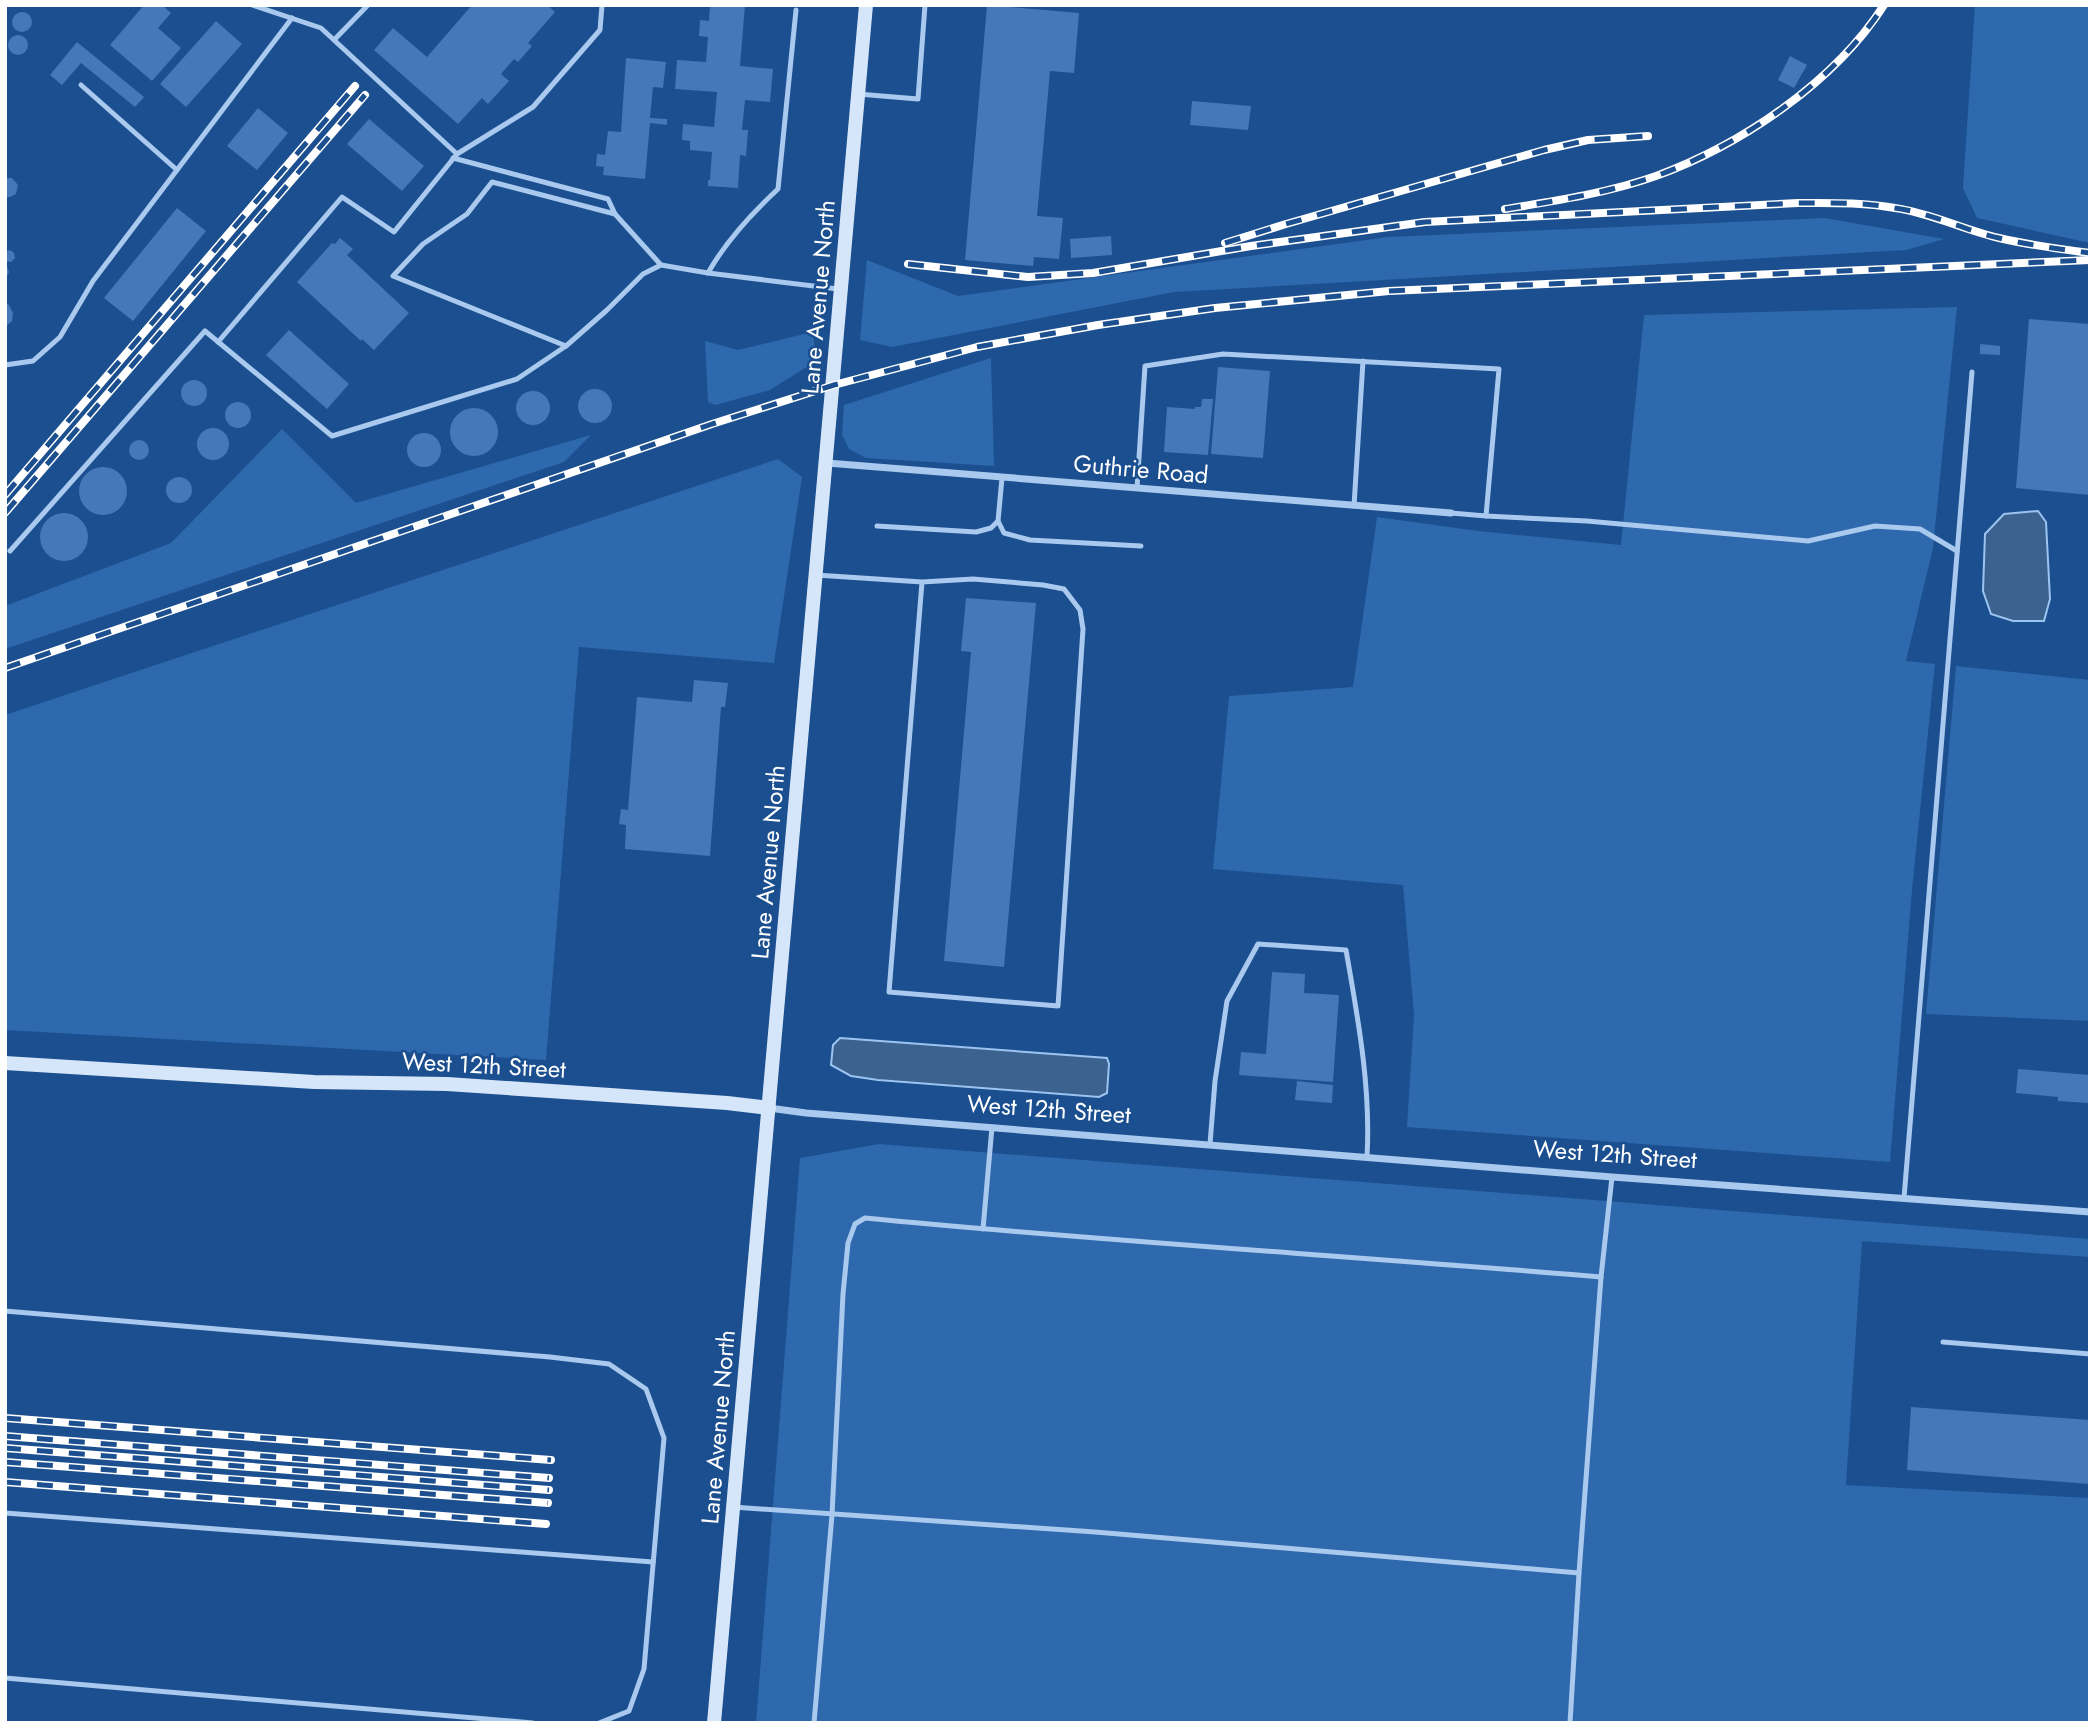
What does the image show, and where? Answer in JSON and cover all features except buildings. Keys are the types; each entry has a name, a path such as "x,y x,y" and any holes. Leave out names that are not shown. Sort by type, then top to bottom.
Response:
{"main road":[{"name":"Lane Avenue North","path":"714,1723 866,5"},
{"name":"West 12th Street","path":"5,1063 314,1082 447,1084 769,1108"}],"street":[{"name":"Guthrie Road","path":"827,463 1451,513"},
{"name":"West 12th Street","path":"769,1108 1612,1177 2090,1212"}],"lane":[{"path":"253,5 321,28 455,156 608,199 615,214 660,265 708,274 841,289"},
{"path":"334,40 368,5"},
{"path":"218,342 342,197 394,232 455,156 533,107 600,30 602,5"},
{"path":"858,94 918,99 925,5"},
{"path":"708,274 721,251 757,208 778,189 796,10"},
{"path":"5,365 33,360 60,337 93,281 292,18"},
{"path":"81,85 177,170"},
{"path":"566,346 393,276 424,244 467,214 492,182 615,214"},
{"path":"10,551 205,331 332,436 517,379 566,346 643,274 660,265"},
{"path":"1137,488 1145,366 1223,354 1499,369 1486,516"},
{"path":"1354,506 1363,361"},
{"path":"1904,1198 1972,372"},
{"path":"1002,478 998,521 1004,533 1030,540 1141,546"},
{"path":"1451,513 1587,521 1808,541 1875,526 1920,529 1957,551"},
{"path":"877,526 976,532 991,528 998,521"},
{"path":"816,575 922,582 973,579 1043,584 1064,589 1080,610 1083,629 1058,1006 889,992 922,582"},
{"path":"1210,1144 1215,1081 1227,1001 1258,944 1346,950 1364,1056 1367,1157"},
{"path":"983,1229 992,1127"},
{"path":"1570,1723 1601,1277 1612,1177"},
{"path":"814,1723 832,1515 848,1243 855,1224 865,1218 1601,1277"},
{"path":"5,1311 609,1364 646,1389 664,1438 644,1669 629,1711 599,1723"},
{"path":"1943,1342 2090,1354"},
{"path":"733,1507 1095,1532 1579,1573"},
{"path":"5,1513 653,1562"},
{"path":"5,1678 533,1723"}],"shaded area":[{"path":"1975,5 2090,5 2090,243 1977,218 1963,188"},
{"path":"1825,218 1944,239 1906,250 1174,292 892,347 860,340 867,260 958,296 1388,237"},
{"path":"1957,307 1933,548 1906,661 1935,664 1912,890 1890,1162 1407,1127 1414,1015 1403,885 1213,869 1229,696 1353,687 1377,517 1478,531 1621,545 1644,315"},
{"path":"812,332 816,351 810,365 770,390 715,405 708,402 705,341 738,350"},
{"path":"991,358 994,466 866,458 849,449 842,435 844,405"},
{"path":"282,429 356,503 591,435 564,462 5,649 5,606 171,543"},
{"path":"778,459 802,477 774,663 579,647 546,1060 5,1030 5,715"},
{"path":"2038,511 2046,522 2050,599 2044,621 2013,621 1991,614 1983,591 1985,534 2004,514"},
{"path":"1956,666 2090,680 2090,1021 1926,1014"},
{"path":"840,1038 1107,1058 1107,1093 1099,1097 851,1076 831,1065 833,1045"},
{"path":"879,1144 2090,1239 2090,1257 1862,1241 1846,1485 2090,1498 2090,1723 756,1723 800,1158"}],"railway":[{"path":"1505,209 1581,196 1638,182 1721,147 1753,129 1813,85 1864,33 1884,5"},
{"path":"5,495 355,86"},
{"path":"5,513 365,95"},
{"path":"1225,243 1544,150 1588,140 1648,136"},
{"path":"908,264 1028,277 1093,273 1251,246 1425,222 1798,203 1895,208 1999,238 2090,253"},
{"path":"5,668 712,424 834,385 977,347 1098,325 1215,308 1389,291 2090,260"},
{"path":"5,1418 551,1460"},
{"path":"5,1436 549,1478"},
{"path":"5,1448 549,1490"},
{"path":"5,1462 548,1503"},
{"path":"5,1482 546,1524"}]}
